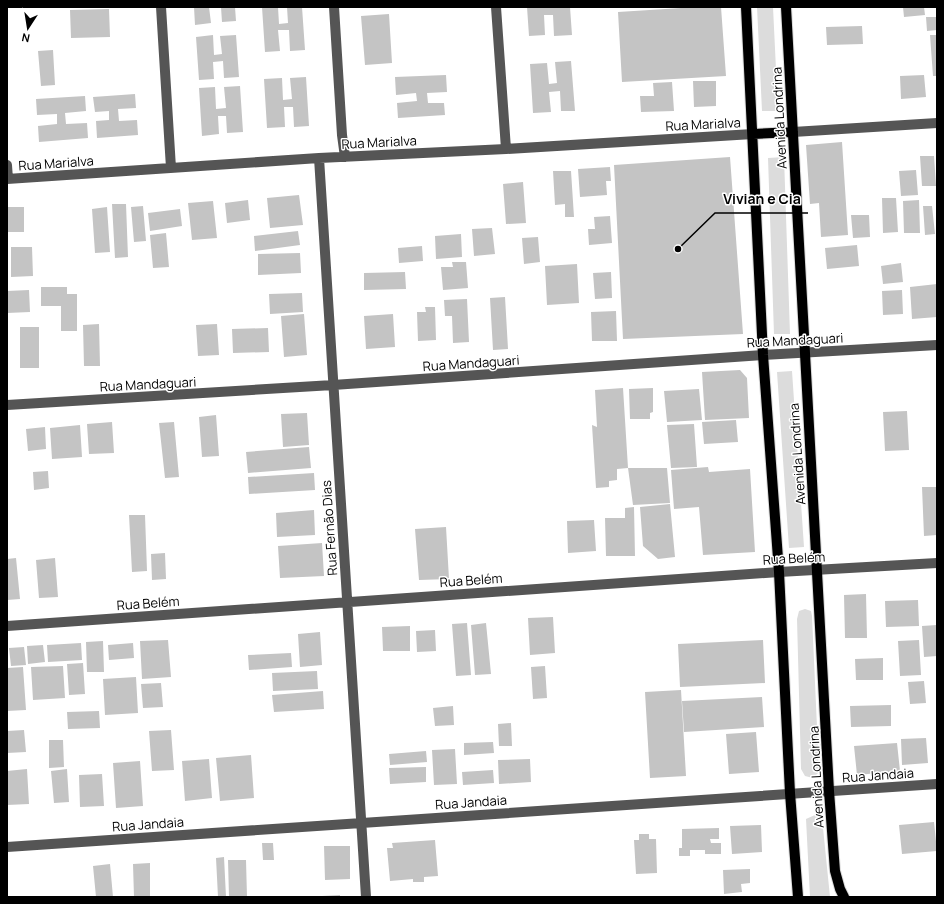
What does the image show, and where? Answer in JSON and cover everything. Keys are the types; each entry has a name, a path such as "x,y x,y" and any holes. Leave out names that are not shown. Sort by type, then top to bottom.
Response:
{"main road":[{"name":"Avenida Londrina","path":"746,7 763,355 779,572 790,793 798,897"},
{"name":"Avenida Londrina","path":"786,7 829,791 835,872 844,897"},
{"path":"753,134 793,132"}],"street":[{"path":"161,7 171,168"},
{"path":"334,7 342,135 345,157"},
{"path":"496,7 506,149"},
{"path":"793,132 937,123"},
{"name":"Rua Marialva","path":"8,179 319,158 506,149 753,134"},
{"name":"Rua Fernão Dias","path":"319,158 366,897"},
{"path":"7,164 8,179"},
{"name":"Rua Mandaguari","path":"7,405 333,386 763,355 937,345"},
{"name":"Rua Belém","path":"7,626 779,572 937,563"},
{"name":"Rua Jandaia","path":"7,847 937,784"}],"shaded area":[{"path":"757,7 773,7 778,111 762,111"},
{"path":"784,157 790,334 774,334 768,158"},
{"path":"792,371 804,547 789,548 777,372"},
{"path":"805,609 811,611 812,616 819,772 813,778 805,776 801,769 797,619 799,611"},
{"path":"815,815 822,818 830,897 810,897 806,819"}],"building":[{"path":"194,7 209,7 211,23 195,25"},
{"path":"221,7 235,7 236,21 222,22"},
{"path":"262,7 278,7 279,24 288,23 287,7 302,7 305,50 290,51 289,30 278,30 280,51 265,52"},
{"path":"527,7 570,7 572,35 554,36 553,15 544,15 545,35 529,36"},
{"path":"721,7 726,76 622,82 618,12"},
{"path":"903,7 924,7 925,15 904,17"},
{"path":"109,9 110,37 71,38 70,10"},
{"path":"389,14 392,63 365,65 361,16"},
{"path":"926,17 937,17 937,30 927,31"},
{"path":"862,26 863,44 827,45 826,27"},
{"path":"213,35 214,55 222,54 220,36 236,35 239,77 224,78 223,61 213,62 214,79 199,80 196,37"},
{"path":"930,35 937,35 937,76 933,76"},
{"path":"53,50 55,85 41,86 38,51"},
{"path":"571,61 575,111 561,111 560,91 549,92 551,112 533,113 530,64 547,63 549,84 557,83 555,62"},
{"path":"446,75 447,92 427,93 428,103 444,103 445,115 398,118 397,103 417,101 416,93 396,95 395,77"},
{"path":"924,75 926,97 901,99 900,76"},
{"path":"306,77 309,126 294,127 293,107 284,107 285,127 267,128 264,79 282,78 283,100 292,99 290,78"},
{"path":"693,81 716,81 716,106 694,107"},
{"path":"672,82 674,111 641,112 640,96 654,96 653,83"},
{"path":"240,86 243,132 227,133 226,116 218,116 219,134 202,136 199,88 215,87 216,109 226,108 224,87"},
{"path":"135,94 136,108 118,109 119,121 137,120 138,135 97,138 96,121 109,120 109,111 95,112 93,97"},
{"path":"85,96 86,111 65,113 66,124 87,123 88,138 39,142 38,126 57,124 57,114 37,115 36,99"},
{"path":"842,142 848,235 821,237 819,203 810,204 806,145"},
{"path":"920,156 934,156 936,186 922,186"},
{"path":"730,157 743,334 623,339 614,165"},
{"path":"610,167 611,181 606,181 607,195 580,197 578,169"},
{"path":"916,170 918,195 901,196 899,171"},
{"path":"553,171 571,171 574,217 565,217 565,204 555,205"},
{"path":"523,182 526,223 506,224 503,184"},
{"path":"299,195 303,225 270,228 267,198"},
{"path":"882,198 896,198 898,232 883,233"},
{"path":"248,200 250,220 227,223 225,203"},
{"path":"919,200 920,233 904,233 903,201"},
{"path":"213,201 217,238 192,240 188,203"},
{"path":"112,204 126,204 128,257 115,258"},
{"path":"143,206 146,241 134,242 131,207"},
{"path":"923,206 932,206 935,234 925,235"},
{"path":"7,207 24,207 24,232 7,232"},
{"path":"107,207 110,252 95,253 92,209"},
{"path":"180,209 182,226 150,231 148,213"},
{"path":"851,215 869,215 870,237 853,238"},
{"path":"610,216 612,243 589,245 588,229 595,229 594,217"},
{"path":"492,228 495,254 474,256 472,229"},
{"path":"298,231 300,245 255,251 254,236"},
{"path":"166,233 169,267 153,268 150,235"},
{"path":"461,234 462,257 436,259 435,236"},
{"path":"538,237 540,262 524,264 522,238"},
{"path":"857,245 859,266 827,269 825,248"},
{"path":"422,246 423,261 399,263 398,248"},
{"path":"11,247 32,247 33,276 11,277"},
{"path":"300,253 301,273 258,275 258,254"},
{"path":"452,262 466,262 468,288 443,290 441,267 453,267"},
{"path":"901,263 903,282 883,284 881,266"},
{"path":"577,264 579,303 547,305 545,266"},
{"path":"405,272 406,289 364,290 364,273"},
{"path":"611,272 612,298 595,299 593,273"},
{"path":"937,284 937,317 912,319 910,287"},
{"path":"41,287 67,287 67,294 77,294 77,331 61,331 61,306 41,306"},
{"path":"29,290 30,312 7,313 7,291"},
{"path":"902,290 903,314 883,315 882,291"},
{"path":"302,293 303,312 270,314 269,294"},
{"path":"505,297 508,349 493,350 490,298"},
{"path":"467,299 469,342 453,343 452,316 445,316 444,300"},
{"path":"425,307 435,307 436,340 418,341 417,312 426,312"},
{"path":"616,311 617,341 592,341 591,312"},
{"path":"304,314 307,355 284,357 281,316"},
{"path":"393,314 395,347 366,349 364,316"},
{"path":"99,324 100,366 84,366 83,325"},
{"path":"217,324 219,355 198,356 196,325"},
{"path":"20,327 39,327 39,368 20,368"},
{"path":"268,328 269,352 233,353 232,329"},
{"path":"740,370 747,378 749,418 705,420 702,372"},
{"path":"623,388 628,468 617,469 617,480 609,481 609,487 596,488 592,425 597,427 595,390"},
{"path":"653,388 653,412 650,413 650,419 630,419 629,389"},
{"path":"699,389 702,420 667,422 664,391"},
{"path":"907,411 909,450 885,451 883,412"},
{"path":"307,413 309,445 283,447 281,414"},
{"path":"216,415 219,456 202,457 199,417"},
{"path":"736,420 738,442 704,444 702,422"},
{"path":"112,422 114,453 89,454 87,424"},
{"path":"174,422 179,477 165,478 159,423"},
{"path":"694,424 697,467 671,468 667,425"},
{"path":"80,425 82,457 52,459 50,428"},
{"path":"45,427 46,449 28,451 26,429"},
{"path":"309,447 311,468 248,473 246,452"},
{"path":"708,467 709,472 750,469 755,552 703,555 699,507 674,509 671,470"},
{"path":"628,468 667,468 670,503 633,505"},
{"path":"48,471 49,488 34,490 33,472"},
{"path":"314,473 315,490 249,494 248,477"},
{"path":"922,487 937,487 937,535 924,536"},
{"path":"670,504 675,557 658,559 643,546 640,507"},
{"path":"634,507 635,556 606,556 605,518 625,518 625,508"},
{"path":"314,510 315,535 277,537 276,513"},
{"path":"129,515 145,515 147,571 132,572"},
{"path":"594,520 596,551 568,553 567,521"},
{"path":"446,527 449,579 419,580 415,529"},
{"path":"322,543 324,576 280,578 278,546"},
{"path":"165,553 166,579 152,580 151,554"},
{"path":"16,558 20,599 7,600 7,559"},
{"path":"55,558 58,597 39,598 36,560"},
{"path":"866,594 867,638 845,638 844,595"},
{"path":"918,600 919,626 886,627 885,601"},
{"path":"553,617 555,653 530,655 528,618"},
{"path":"467,623 471,675 456,676 452,624"},
{"path":"486,623 491,674 475,675 471,625"},
{"path":"937,625 937,656 924,657 922,626"},
{"path":"410,626 410,651 383,651 382,627"},
{"path":"435,630 436,651 417,652 416,631"},
{"path":"320,632 322,665 300,667 298,634"},
{"path":"168,640 171,677 142,679 140,641"},
{"path":"763,640 765,683 680,687 678,644"},
{"path":"919,640 921,675 900,676 898,641"},
{"path":"103,641 104,672 87,672 86,642"},
{"path":"81,643 82,660 48,662 47,645"},
{"path":"133,643 134,658 109,660 108,645"},
{"path":"43,645 45,662 28,664 27,646"},
{"path":"24,647 26,665 11,666 9,648"},
{"path":"291,653 292,667 249,670 248,655"},
{"path":"883,658 883,680 856,680 855,659"},
{"path":"83,663 85,694 69,695 67,664"},
{"path":"63,666 65,698 33,700 31,667"},
{"path":"545,666 547,698 533,699 531,667"},
{"path":"23,667 26,710 7,711 7,668"},
{"path":"317,671 318,689 273,691 272,673"},
{"path":"136,677 138,713 105,715 103,679"},
{"path":"924,681 926,703 910,704 908,682"},
{"path":"161,683 163,707 143,708 141,684"},
{"path":"681,690 686,776 650,778 645,692"},
{"path":"323,691 324,709 274,712 272,695"},
{"path":"762,697 764,727 684,732 682,701"},
{"path":"891,705 891,726 851,727 850,706"},
{"path":"453,706 454,725 435,726 433,708"},
{"path":"99,711 100,728 68,729 67,712"},
{"path":"511,723 512,746 499,746 498,724"},
{"path":"24,730 26,752 7,753 7,731"},
{"path":"171,730 174,770 152,771 149,731"},
{"path":"756,732 759,772 729,774 726,734"},
{"path":"926,738 928,763 902,765 901,739"},
{"path":"49,740 63,740 64,767 49,768"},
{"path":"493,742 494,753 464,755 464,743"},
{"path":"897,743 900,771 857,775 854,746"},
{"path":"455,749 457,784 434,785 432,750"},
{"path":"426,751 427,762 390,765 389,754"},
{"path":"251,755 254,798 220,801 216,758"},
{"path":"209,759 212,798 185,801 182,761"},
{"path":"530,759 531,782 499,784 498,760"},
{"path":"140,761 143,806 116,808 113,763"},
{"path":"426,767 426,782 390,784 389,768"},
{"path":"27,769 29,804 7,805 7,771"},
{"path":"67,769 69,802 54,803 51,771"},
{"path":"493,770 494,783 463,785 462,772"},
{"path":"102,774 104,806 80,807 79,775"},
{"path":"934,822 937,851 902,854 899,825"},
{"path":"761,825 762,852 732,854 730,826"},
{"path":"719,828 719,839 710,839 711,843 721,843 721,854 705,854 705,850 690,850 690,856 679,856 679,848 682,848 682,829"},
{"path":"639,834 649,834 649,839 656,839 657,873 636,874 634,840 639,840"},
{"path":"435,840 438,876 424,877 424,882 413,882 413,879 390,881 387,848 393,848 392,843"},
{"path":"262,843 273,843 274,860 263,860"},
{"path":"324,846 350,846 350,879 325,880"},
{"path":"224,857 226,897 218,897 216,858"},
{"path":"228,860 246,860 247,897 229,897"},
{"path":"150,863 150,897 134,897 133,864"},
{"path":"110,864 113,897 96,897 93,866"},
{"path":"750,869 750,883 741,884 742,892 724,894 723,870"},
{"path":"340,895 340,897 322,897 322,896"}],"place":[{"name":"Vivian e Cia","path":"678,249"}]}
